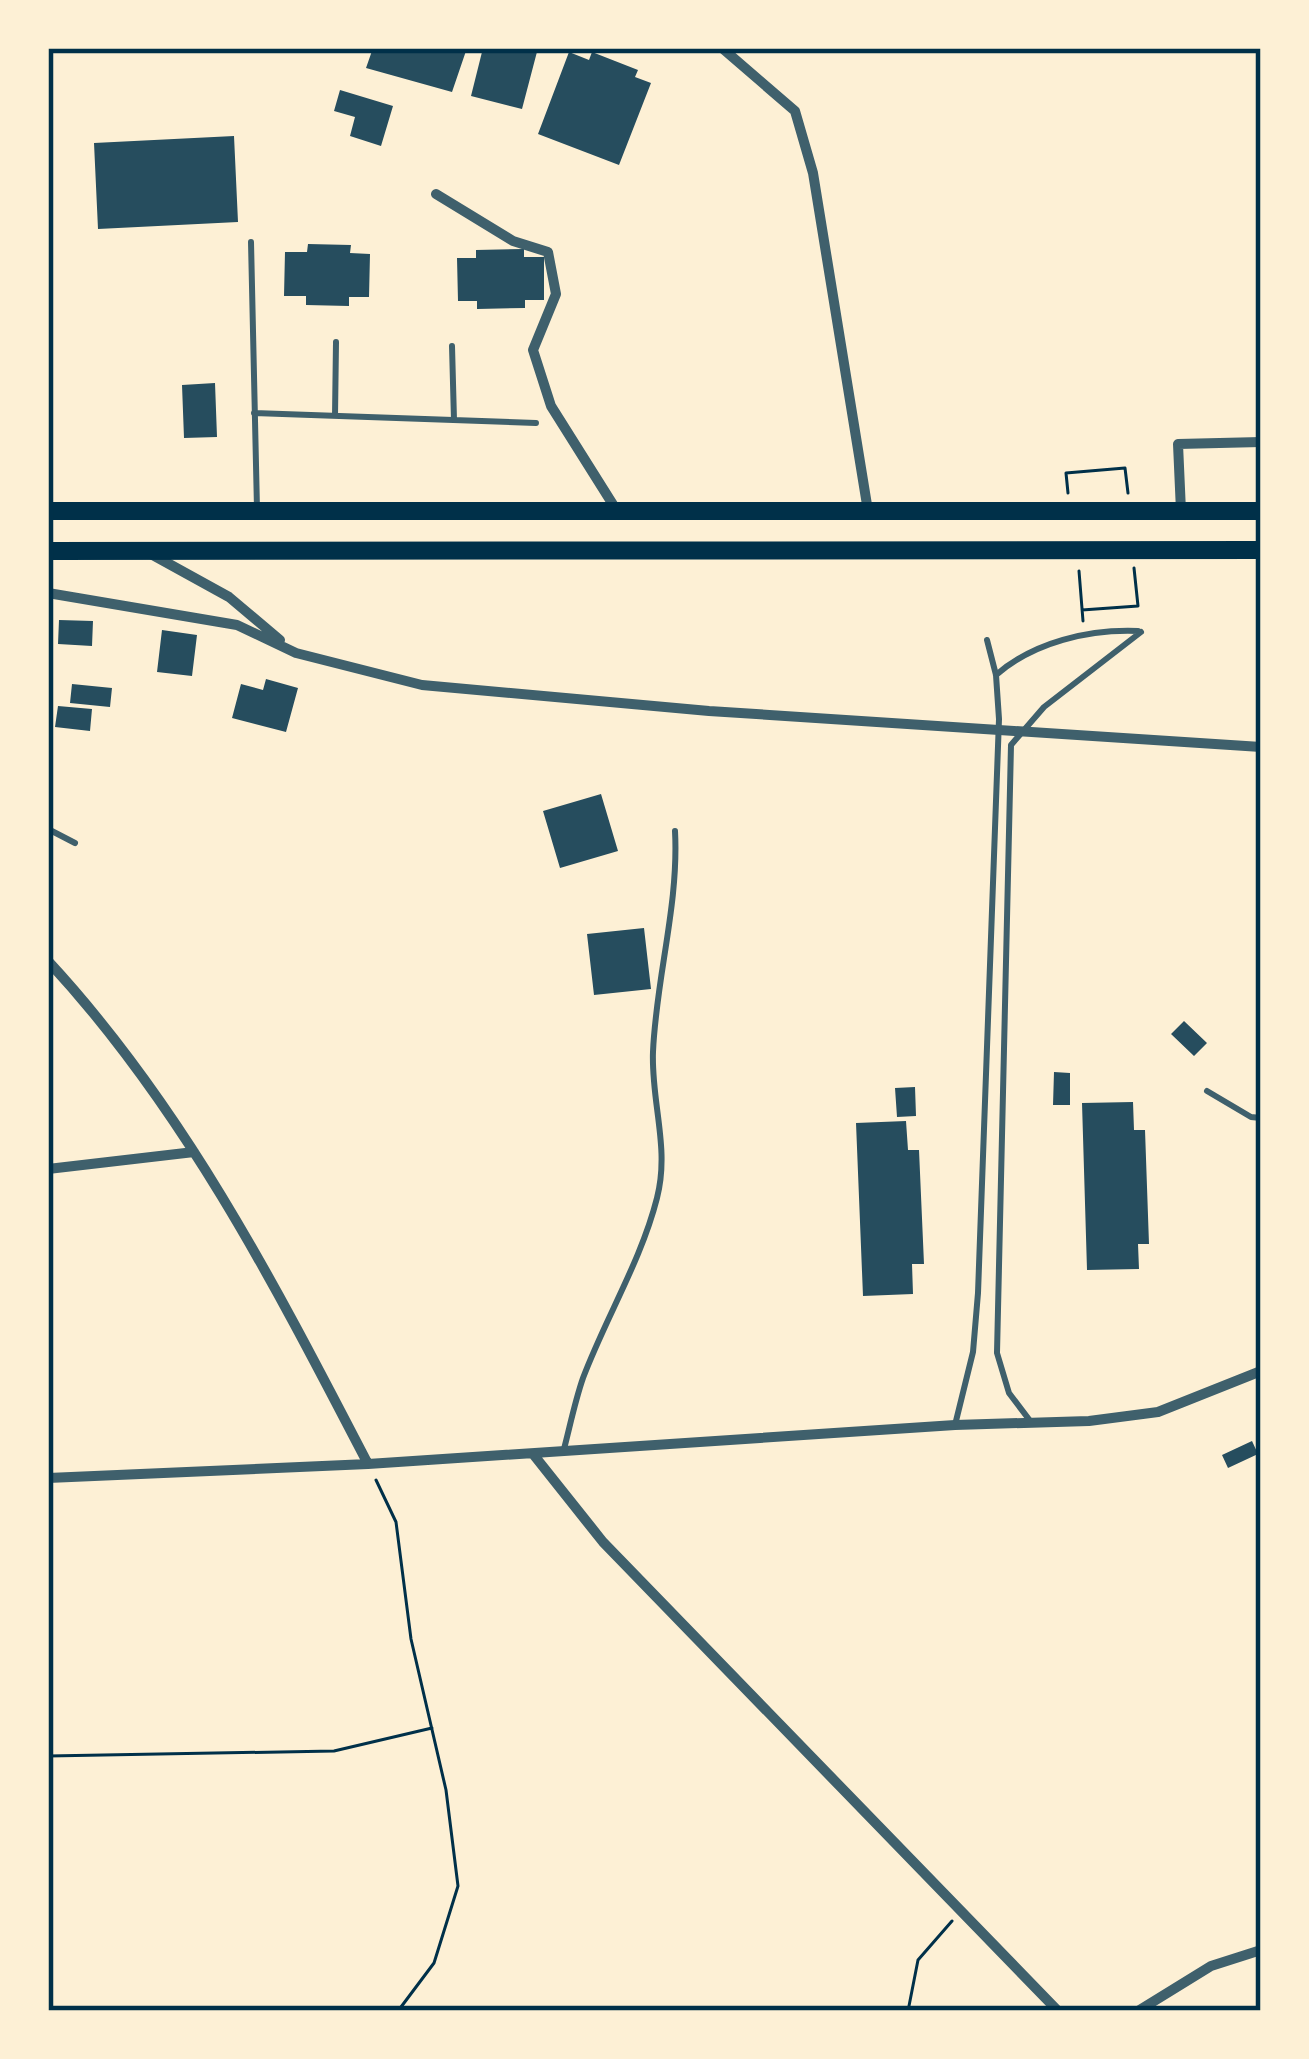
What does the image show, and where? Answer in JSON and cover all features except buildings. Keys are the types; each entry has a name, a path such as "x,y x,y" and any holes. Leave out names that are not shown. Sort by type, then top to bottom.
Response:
{"highway":[{"path":"48,511 1261,511"},
{"path":"48,551 1261,550"}],"street":[{"path":"722,48 795,111 813,172 868,511"},
{"path":"436,194 513,241 548,252 556,294 533,350 551,406 617,511"},
{"path":"1180,511 1178,444 1261,442"},
{"path":"146,552 229,597 296,653"},
{"path":"48,593 237,625 296,653 422,685 508,695 1261,747"},
{"path":"48,961 150,1086 246,1231 368,1464"},
{"path":"48,1168 194,1153"},
{"path":"48,1478 1089,1421 1158,1412 1261,1371"},
{"path":"533,1454 603,1542 1058,2011"},
{"path":"1138,2011 1211,1966 1261,1950"}],"lane":[{"path":"251,242 256,512"},
{"path":"335,416 336,342"},
{"path":"452,346 454,420"},
{"path":"254,412 536,423"},
{"path":"996,675 1029,652 1084,635 1141,632 1043,707 1011,745 997,1353 1009,1393 1032,1423"},
{"path":"955,1425 973,1352 978,1293 996,729 996,675 988,640"},
{"path":"48,829 75,843"},
{"path":"563,1453 583,1378 630,1274 661,1183 663,1147 653,1055 677,878 675,832"},
{"path":"1207,1090 1261,1118"}],"path":[{"path":"1066,473 1125,468"},
{"path":"1077,550 1084,635"},
{"path":"1082,610 1138,606"},
{"path":"368,1464 396,1522 411,1639 446,1790 458,1886 434,1963 398,2011"},
{"path":"48,1756 334,1751 432,1728"},
{"path":"908,2011 918,1960 961,1910"}]}
